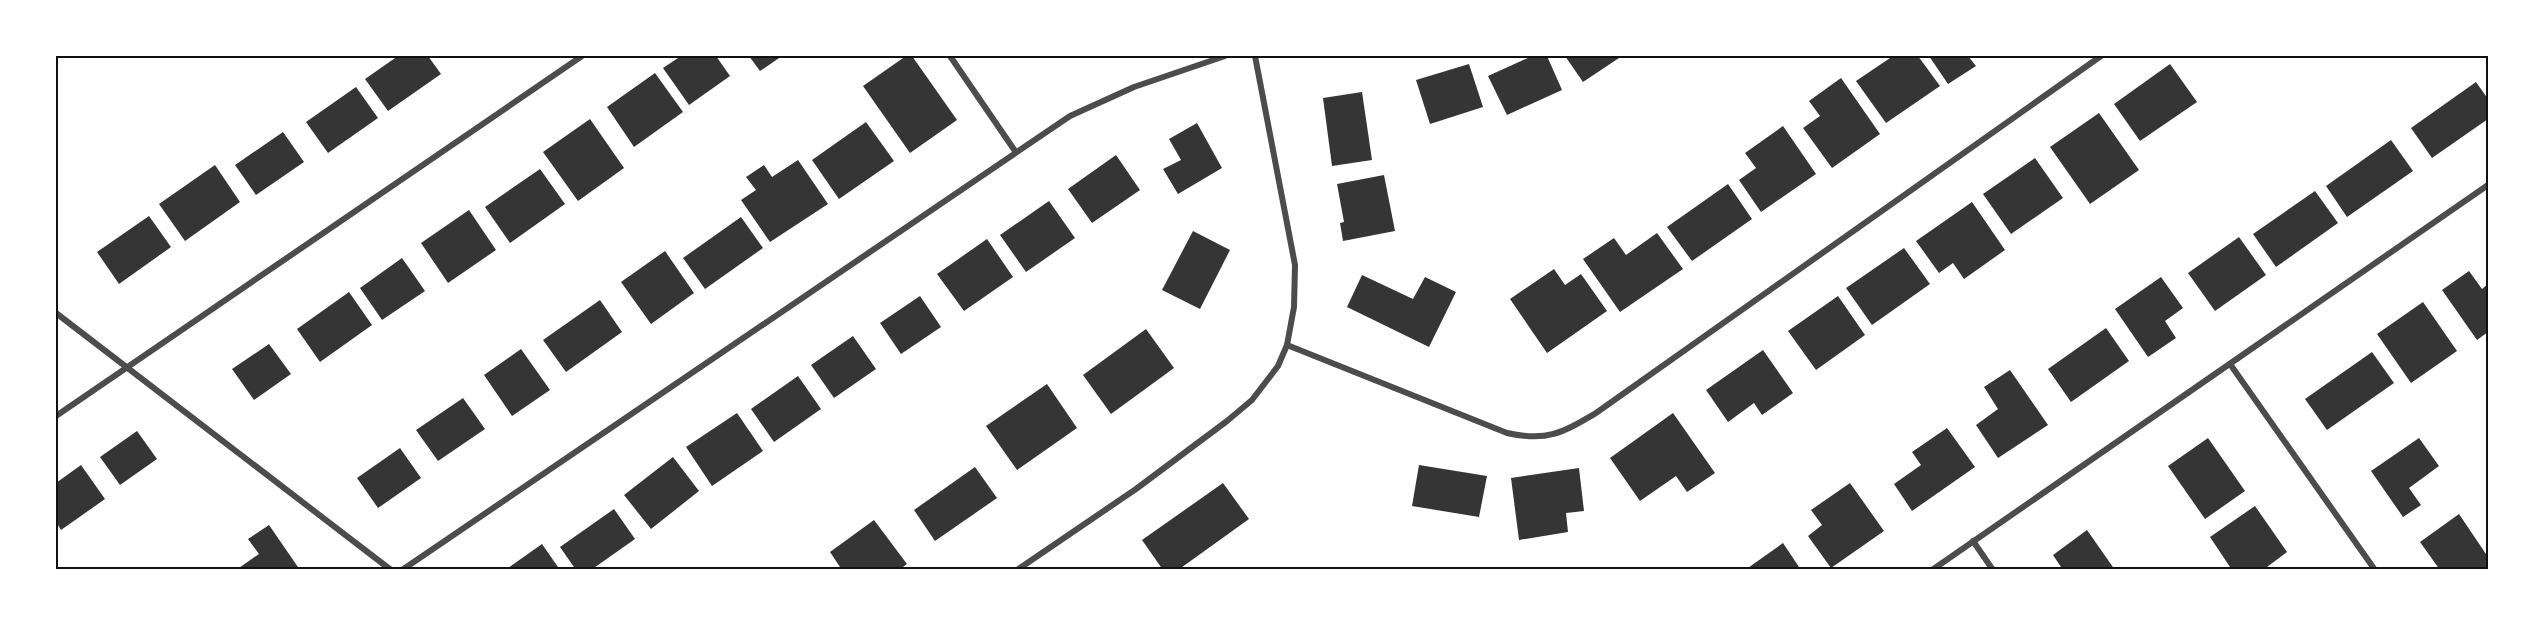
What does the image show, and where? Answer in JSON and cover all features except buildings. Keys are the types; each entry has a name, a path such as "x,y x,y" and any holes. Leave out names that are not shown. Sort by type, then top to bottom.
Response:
{"street":[{"path":"56,416 582,56"},
{"path":"950,56 1015,151"},
{"path":"402,570 1015,151 1070,116 1124,92 1225,56"},
{"path":"1017,570 1136,489 1227,421 1252,400 1278,366 1287,345 1294,307 1296,266 1255,56"},
{"path":"1287,345 1507,433 1532,439 1564,431 1596,412 2101,56"},
{"path":"1932,570 2488,185"},
{"path":"56,313 391,570"},
{"path":"2230,364 2375,570"},
{"path":"1973,541 1993,570"}]}
